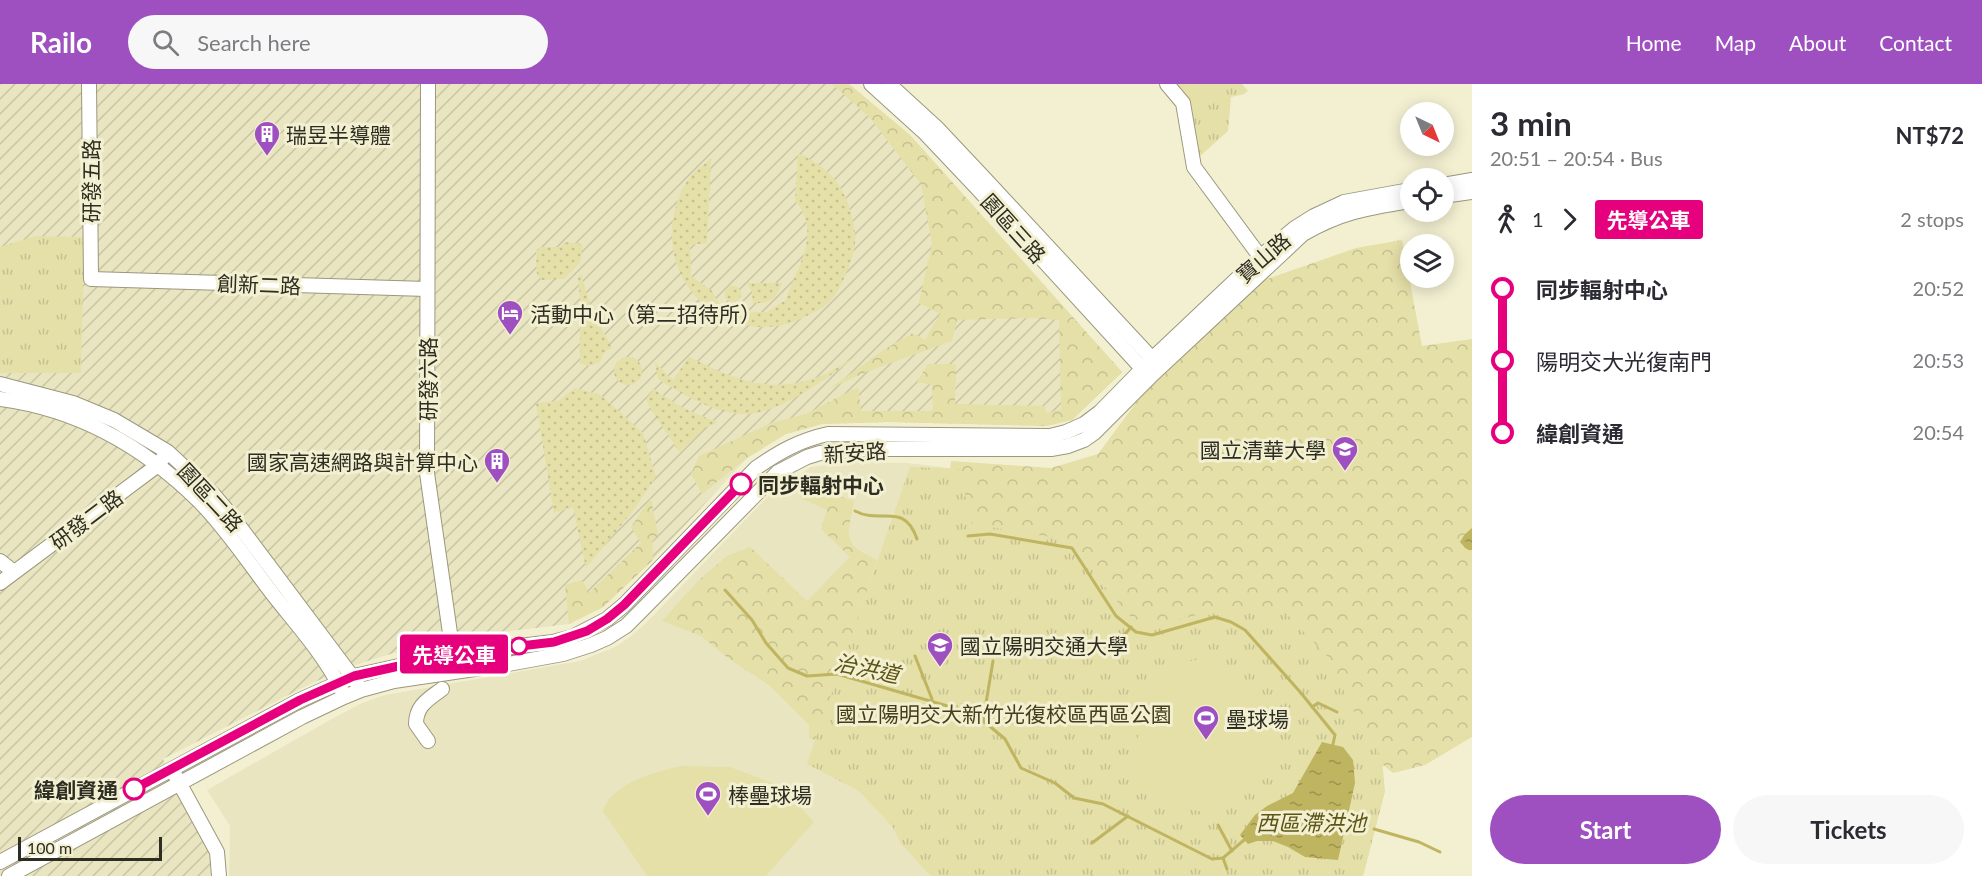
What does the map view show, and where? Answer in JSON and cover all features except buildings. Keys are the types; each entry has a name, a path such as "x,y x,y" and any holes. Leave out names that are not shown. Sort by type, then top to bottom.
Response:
{"street":[{"name":"研發五路","path":"89,84 91,279"},
{"name":"研發六路","path":"428,84 427,472 455,672"},
{"name":"園區三路","path":"871,84 924,132 1151,368"},
{"name":"園區三路","path":"889,84 962,154 1151,368"},
{"path":"1167,84 1183,103 1194,167 1264,262"},
{"path":"1454,182 1472,180"},
{"name":"寶山路","path":"1151,368 1264,262 1295,228 1344,202 1400,192"},
{"path":"1454,194 1472,192"},
{"name":"寶山路","path":"1264,262 1303,234 1323,223 1352,212 1400,203"},
{"name":"創新二路","path":"91,279 427,289"},
{"name":"新安路","path":"0,862 172,768 337,682 354,676 453,654 554,642 587,631 607,619 646,584 756,468 799,442 828,434 1050,436 1084,424 1151,368"},
{"name":"新安路","path":"9,876 180,783 361,690 394,681 563,654 607,638 626,626 778,472 807,457 820,453 862,449 1051,450 1068,446 1094,434 1151,368"},
{"name":"園區二路","path":"0,384 72,403 114,420 168,452 213,494 231,515 354,676 361,690"},
{"name":"園區二路","path":"0,399 66,415 128,444 158,465 199,502 226,533 305,635 337,682 344,697"},
{"name":"研發二路","path":"0,583 158,465 168,452"},
{"path":"0,561 14,572"},
{"path":"428,741 416,724 419,708 442,689"},
{"path":"172,768 217,852 219,876"}],"shaded area":[{"path":"0,84 849,84 910,135 1122,372 1072,420 1046,426 888,422 822,424 786,434 747,458 653,560 603,607 569,624 441,639 364,662 312,683 163,759 209,853 211,876 0,876"},
{"name":"國立陽明交通大學","path":"850,462 907,463 959,469 1385,791 1363,876 229,876 230,826 207,790 362,703 385,695 580,661 615,647 646,623 772,492 811,467"}],"green space":[{"path":"832,84 849,84 910,135 1122,372 1072,420 1046,426 888,422 822,424 786,434 747,458 702,494 691,474 699,456 771,423 806,414 858,387 861,411 933,411 932,385 917,382 928,364 956,364 955,404 1044,406 1047,413 1061,409 1059,320 1031,318 957,320 952,341 866,372 829,389 881,352 913,333 925,340 940,314 919,303 932,243 921,184 869,117"},
{"path":"1177,84 1242,84 1248,91 1231,97 1228,131 1198,158 1174,87"},
{"path":"1184,84 1212,84 1192,103 1179,89"},
{"path":"798,153 811,159 831,175 849,206 855,240 853,253 841,285 822,308 805,317 778,326 752,326 728,320 707,307 690,289 678,267 672,242 674,214 681,192 690,177 711,159 707,243 690,245 691,276 712,291 721,306 733,313 767,312 786,300 806,246 807,224 795,202"},
{"path":"36,236 84,237 81,373 0,373 0,247"},
{"path":"1400,240 1400,288 1411,288 1422,346 1472,339 1472,737 1425,765 1393,773 1348,737 1324,876 1079,876 937,570 951,461 1051,468 1098,454 1141,396 1264,280 1356,248"},
{"path":"564,242 583,244 580,263 564,279 542,280 537,275 536,251 540,247 561,247"},
{"path":"581,274 594,312 612,347 603,354 600,362 588,366 580,363 578,277"},
{"path":"747,283 782,283 772,299 765,303 753,303 752,292"},
{"path":"733,286 739,288 741,294 739,300 733,302 727,300 725,294 727,288"},
{"path":"859,354 806,392 775,407 747,414 712,408 679,391 658,379 655,362 673,380 689,357 737,378 783,385 823,375"},
{"path":"628,357 638,361 642,371 638,381 628,385 618,381 614,371 618,361"},
{"path":"575,388 601,395 643,433 656,477 632,512 586,568 573,507 554,513 536,403 558,401"},
{"path":"654,389 684,408 718,422 705,428 679,452 646,399"},
{"name":"國立陽明交大新竹光復校區西區公園","path":"910,467 959,469 972,524 1074,541 1104,586 1138,625 1166,623 1219,609 1280,607 1328,657 1361,727 1382,758 1385,791 1363,876 1099,876 1096,873 1085,876 931,876 901,844 892,826 859,791 807,764"},
{"path":"811,486 854,501 849,538 857,549 877,560 861,609 832,746 809,738 809,725 769,685 728,658 701,636 662,621 698,581 727,556 750,547 807,601 850,557 821,529 827,510 799,497"},
{"path":"651,498 658,535 652,542 653,560 603,607 569,624 565,585 582,580 589,593 641,543 631,527"},
{"name":"壘球場","path":"1205,658 1244,695 1279,717 1270,769 1240,789 1215,814 1182,808 1153,790 1131,764 1155,669"},
{"name":"棒壘球場","path":"681,766 730,767 773,783 789,795 814,822 766,876 647,876 603,811 610,798 625,786 653,774"}],"water":[{"path":"1472,528 1472,550 1470,550 1460,542"},
{"name":"西區滯洪池","path":"1322,742 1343,747 1353,760 1355,783 1338,860 1305,857 1273,841 1257,841 1248,844 1240,835 1255,815 1293,793"}],"waterway":[{"path":"855,511 865,515 899,517 912,527 917,539"},
{"name":"治洪道","path":"968,536 990,534 1072,548 1116,616 1136,632 1152,635 1215,617 1231,622 1245,630 1301,693 1335,735 1333,744"},
{"name":"治洪道","path":"725,590 752,620 766,643 788,668 807,676 837,674 975,714 1005,739 1021,768 1055,783 1074,798 1103,804 1212,859 1223,858 1244,840"},
{"name":"治洪道","path":"1103,644 1125,634 1131,627"},
{"name":"治洪道","path":"915,656 932,699"},
{"name":"治洪道","path":"983,721 993,661"},
{"name":"治洪道","path":"1312,707 1318,703 1337,712"},
{"name":"治洪道","path":"1092,843 1128,816"},
{"name":"治洪道","path":"1218,825 1232,851"},
{"path":"1374,829 1419,842 1440,852"},
{"name":"治洪道","path":"1223,858 1227,869"}],"bus line":[{"name":"先導公車","path":"134,789 300,700 354,676 453,654 554,642 587,631 607,619 646,584 741,484"}],"place":[{"name":"瑞昱半導體","path":"267,157"},
{"name":"活動中心（第二招待所）","path":"510,336"},
{"name":"國立清華大學","path":"1345,472"},
{"name":"國家高速網路與計算中心","path":"497,484"},
{"name":"同步輻射中心","path":"741,484"},
{"name":"國立陽明交通大學","path":"940,668"},
{"name":"壘球場","path":"1206,741"},
{"name":"緯創資通","path":"134,789"},
{"name":"棒壘球場","path":"708,817"}]}
